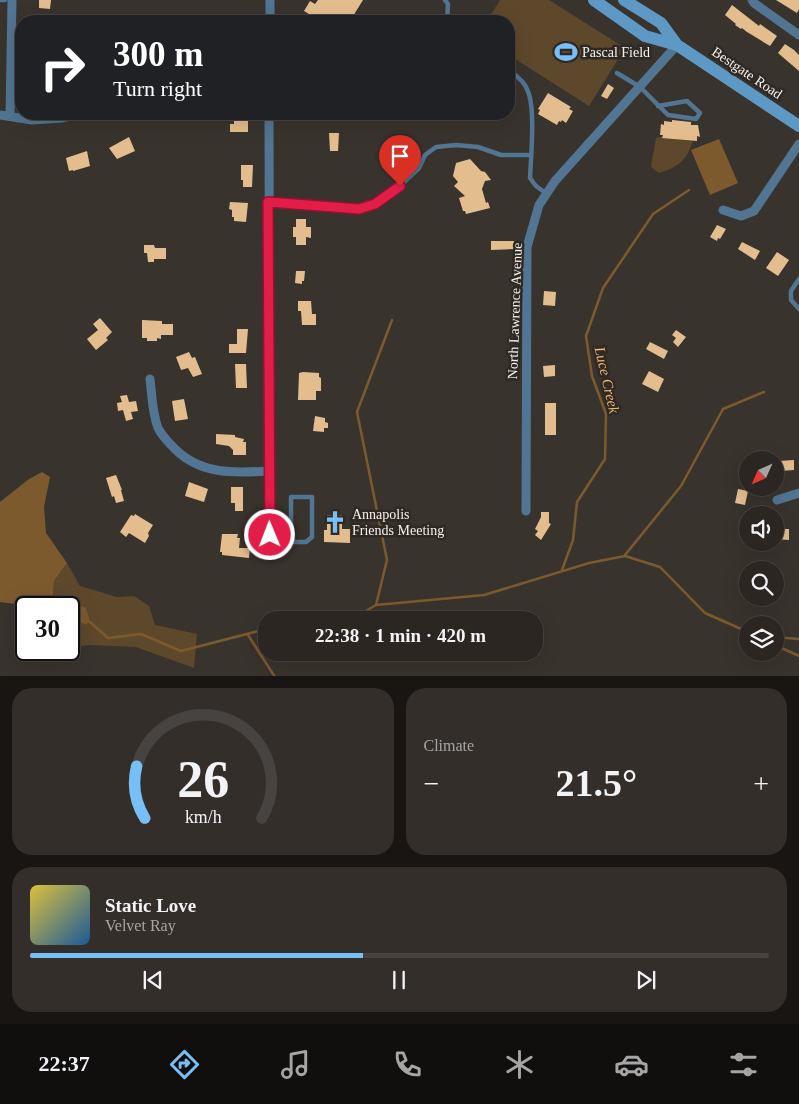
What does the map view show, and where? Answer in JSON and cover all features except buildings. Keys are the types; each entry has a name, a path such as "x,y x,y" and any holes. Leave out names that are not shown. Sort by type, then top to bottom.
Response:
{"main road":[{"name":"Bestgate Road","path":"594,0 646,36 678,45 799,126"},
{"name":"Bestgate Road","path":"624,0 661,23 678,45"}],"street":[{"path":"5,116 12,0"},
{"path":"270,0 270,15"},
{"path":"752,0 754,4 799,35"},
{"name":"North Lawrence Avenue","path":"526,511 527,247 539,206 555,181 678,45"},
{"path":"269,120 270,535"},
{"path":"723,210 741,216 754,211 799,144"},
{"path":"150,378 158,428 167,441 183,457 202,467 220,472 243,473 269,470"},
{"path":"777,500 799,493"}],"lane":[{"path":"0,0 5,0"},
{"path":"445,0 448,4 447,15"},
{"path":"617,73 640,87 658,106 668,115 696,119 700,113 687,100 658,106"},
{"path":"515,76 523,82 529,93 531,107 530,178 536,186 547,194"},
{"path":"268,202 359,209 375,204 400,186 419,168 425,155 436,147 456,145 478,147 502,155 531,155"},
{"path":"799,279 791,291 791,300 799,309"},
{"path":"270,535 276,542 291,542 306,542 312,537 312,497 291,497 291,542"}],"shaded area":[{"name":"Pascal Field","path":"500,0 549,0 625,48 589,106 515,59 515,15 491,15"},
{"path":"656,138 693,141 688,153 681,162 659,173 651,167"},
{"path":"719,139 738,183 710,195 691,150"},
{"path":"42,472 50,477 44,507 46,533 67,563 54,581 53,595 56,596 15,596 15,604 0,602 0,502 29,479"},
{"path":"67,563 80,586 117,597 134,596 149,606 155,625 197,634 194,668 136,647 80,646 80,622 85,625 90,621 80,614 80,596 53,595 54,581"},
{"path":"80,606 86,608 90,622 85,625 80,622"}],"waterway":[{"name":"Luce Creek","path":"562,570 573,540 577,502 605,459 606,414 592,376 586,336 603,288 653,214 689,190"},
{"path":"376,605 387,560 357,412 392,320"},
{"path":"625,555 681,486 723,409 764,392"},
{"name":"Luce Creek","path":"366,611 376,605 484,595 589,563 625,556 660,567 705,613 739,628"},
{"name":"Luce Creek","path":"90,622 108,638 141,634 181,651 258,631"},
{"name":"Luce Creek","path":"248,635 274,676"},
{"name":"Luce Creek","path":"784,638 799,639"},
{"name":"Luce Creek","path":"784,649 799,656"}],"place":[{"name":"Pascal Field","path":"566,52"},
{"name":"Annapolis Friends Meeting","path":"335,522"}],"route":[{"path":"270,535 268,202 359,209 375,204 400,186"}]}
